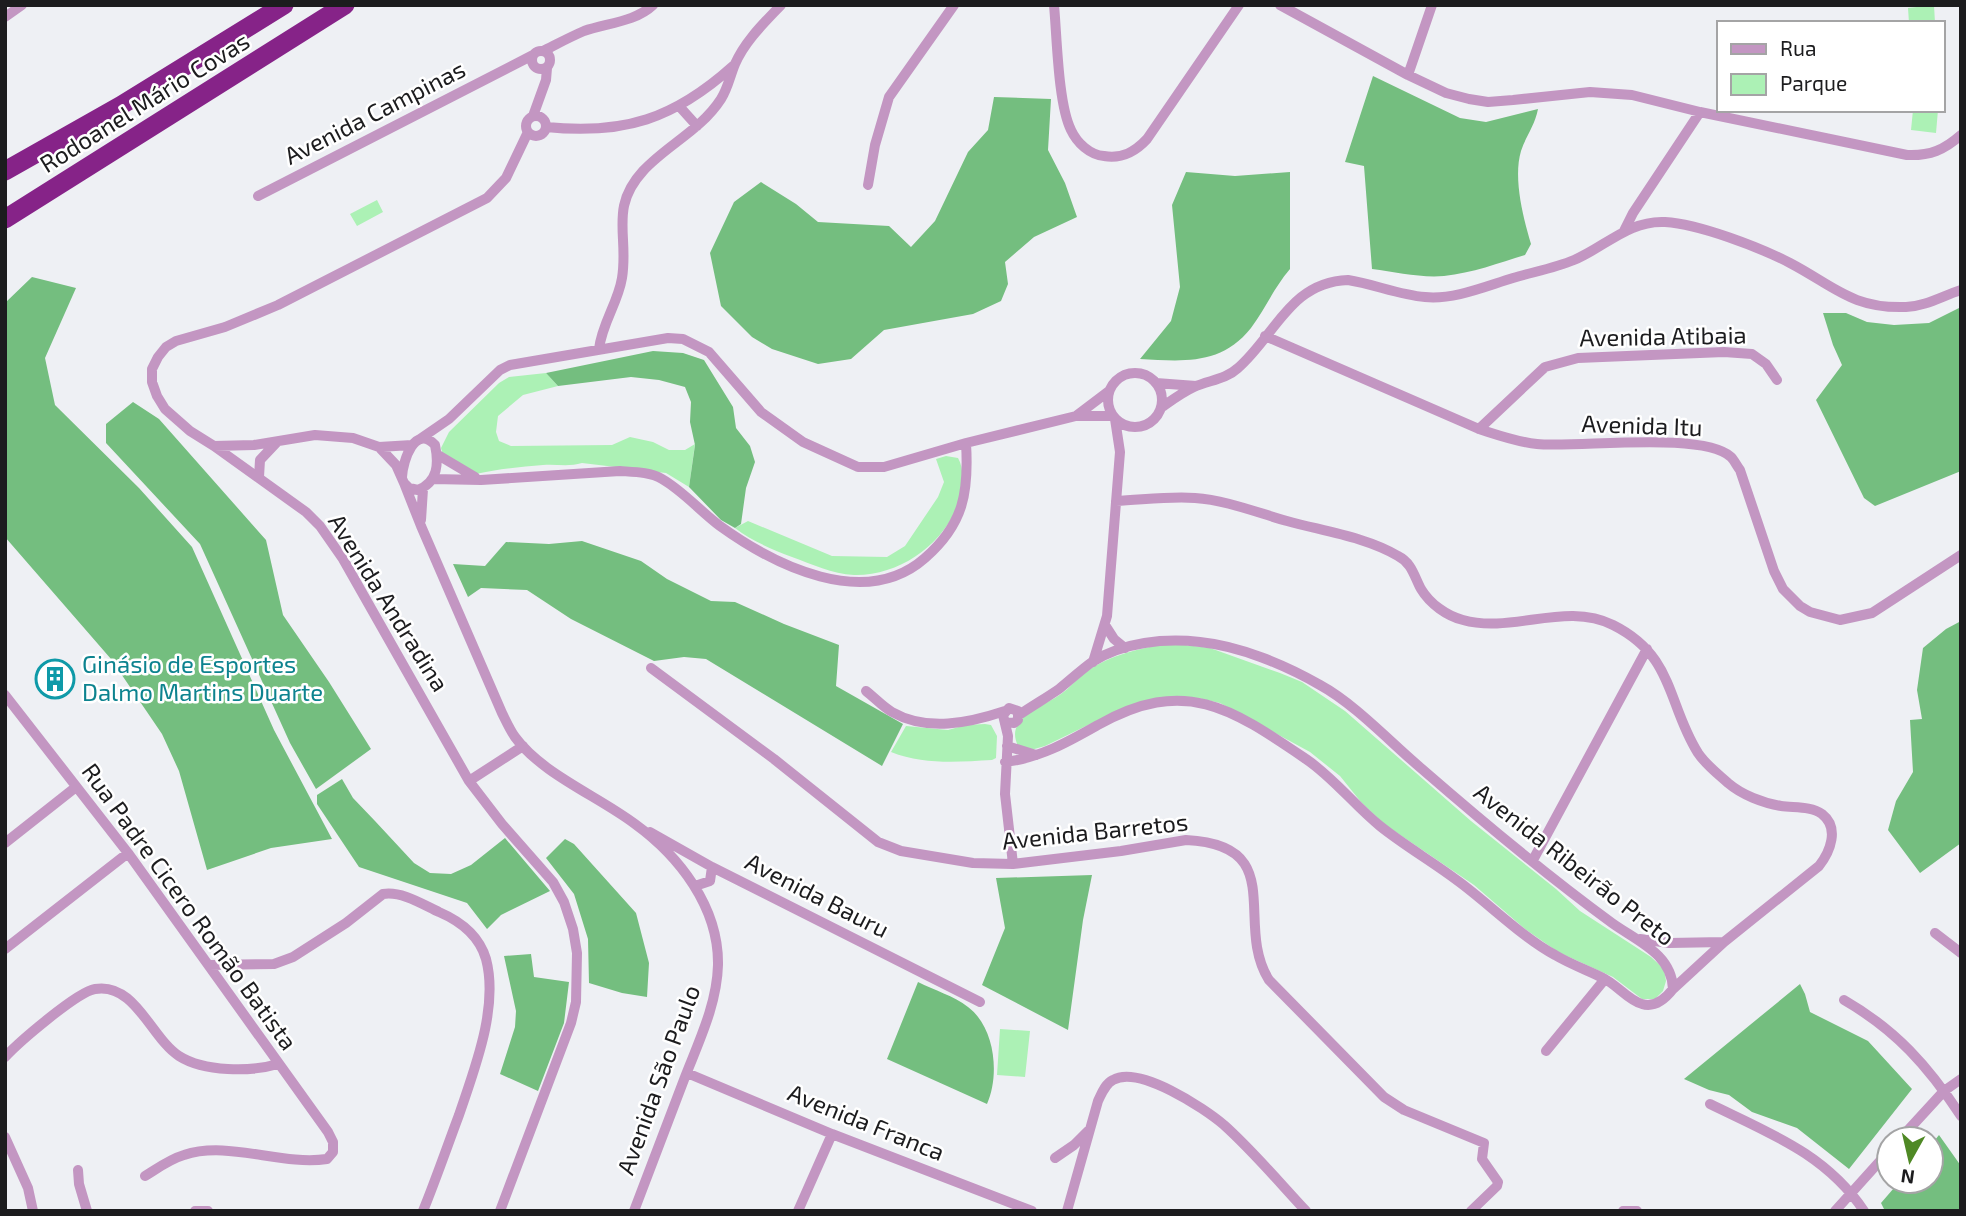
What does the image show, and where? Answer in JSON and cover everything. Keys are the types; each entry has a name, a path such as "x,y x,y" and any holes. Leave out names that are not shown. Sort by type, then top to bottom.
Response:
{"highway":[{"name":"Rodoanel Mário Covas","path":"5,172 120,106 284,5"},
{"name":"Rodoanel Mário Covas","path":"5,219 345,5"}],"street":[{"path":"5,17 22,5"},
{"name":"Avenida Campinas","path":"258,196 511,67 541,61 569,38 647,11 653,5"},
{"path":"545,127 608,128 663,115 696,97 735,64 758,29 781,5"},
{"path":"868,185 875,145 889,97 954,5"},
{"path":"1054,5 1062,92 1071,131 1087,149 1098,156 1112,158 1136,150 1147,139 1239,5"},
{"path":"1280,5 1408,75 1446,93 1469,99 1488,102 1607,92 1632,95 1700,112 1907,155 1922,156 1937,152 1961,135"},
{"path":"1408,75 1432,5"},
{"path":"533,116 542,118 545,127 541,135 531,135 526,123 533,116 546,80 541,61"},
{"path":"599,349 601,333 622,278 622,208 628,191 644,170 697,126 721,99 735,64"},
{"path":"679,106 697,126"},
{"path":"1624,232 1700,112"},
{"name":"Avenida Andradina","path":"504,1208 571,1023 576,1002 577,953 564,902 553,882 502,824 469,780 343,559 320,526 306,512 190,431 165,409 152,382 152,369 166,347 176,341 225,327 278,305 487,198 506,177 528,132"},
{"path":"1640,203 1656,222"},
{"path":"449,419 437,450 437,468 433,479 423,489 409,488 403,480 404,460 414,443 449,419 500,370 510,365 668,338 683,339 709,352 761,412 803,442 858,467 884,467 966,443 1076,416 1113,418 1134,428 1152,422 1162,407 1196,386 1228,376 1239,368 1302,297 1318,286 1336,280 1363,282 1428,298 1455,294 1570,262 1633,226 1656,222 1692,225 1789,262 1855,301 1866,304 1908,307 1928,303 1961,290"},
{"path":"1947,294 1961,283"},
{"name":"Avenida Itu","path":"1265,336 1479,429 1535,444 1684,444 1706,447 1731,457 1740,470 1774,571 1783,589 1800,606 1825,618 1849,620 1872,613 1961,555"},
{"name":"Avenida Atibaia","path":"1479,429 1545,367 1577,358 1724,352 1752,354 1766,364 1777,380"},
{"path":"1125,648 1104,627 1119,452 1119,435 1107,404 1109,391 1112,384 1126,374 1142,374 1156,383 1160,390 1162,407"},
{"path":"1156,383 1196,386"},
{"path":"1076,416 1109,391"},
{"path":"1119,452 1134,428"},
{"path":"214,446 276,442 298,436 335,435 379,447 430,440 437,450 467,474 481,480"},
{"path":"259,477 260,460 276,442"},
{"path":"433,479 481,480 620,471 660,477 720,526 760,551 808,573 834,580 859,582 899,574 921,562 939,546 961,512 966,489 966,443"},
{"name":"Avenida São Paulo","path":"379,447 396,465 502,713 514,735 540,761 636,824 681,867 693,883 711,923 717,946 718,966 712,1005 634,1211"},
{"name":"Avenida São Paulo","path":"421,526 423,489"},
{"path":"1005,762 1038,756 1116,715 1146,705 1169,700 1213,705 1259,730 1327,774 1379,825 1457,880 1547,950 1605,979 1642,1004 1651,1005 1660,1002 1724,942 1819,866 1831,846 1830,825 1823,814 1779,806 1750,796 1733,787 1714,771 1693,744 1675,698 1647,649 1631,635 1596,618 1564,616 1490,625 1458,619 1428,600 1410,564 1400,556 1351,539 1198,498 1116,501"},
{"path":"1093,662 1107,616"},
{"name":"Avenida Ribeirão Preto","path":"866,691 890,711 907,720 927,724 953,723 1010,716 1040,701 1093,662 1125,648 1154,641 1203,642 1253,656 1321,685 1338,697 1479,818 1658,954 1669,967 1673,977 1673,989"},
{"path":"1533,860 1647,649"},
{"name":"Avenida Barretos","path":"651,668 774,759 878,842 901,851 959,861 1013,864 1186,840 1207,841 1230,850 1245,863 1253,883 1257,954 1269,980 1384,1097 1404,1110 1483,1142 1482,1159 1498,1182 1471,1211"},
{"name":"Rua Padre Cicero Romão Batista","path":"5,695 128,853 328,1132 333,1148 331,1156 317,1160 204,1151 176,1158 145,1176"},
{"path":"1010,716 1005,794 1013,864"},
{"path":"1007,741 1038,756"},
{"path":"469,780 523,746"},
{"path":"6,840 76,787"},
{"name":"Avenida Bauru","path":"636,824 980,1002"},
{"path":"5,949 128,853"},
{"path":"709,864 710,881 693,883 694,870 709,864"},
{"path":"209,965 274,964 293,957 346,923 377,896 390,893 457,920 469,930 480,946 489,975 483,1035 477,1063 423,1211"},
{"path":"1935,933 1961,953"},
{"path":"1635,938 1669,943 1724,942"},
{"path":"1546,1051 1605,979"},
{"path":"5,1057 84,993 95,989 120,993 130,1001 165,1044 191,1062 252,1070 278,1064"},
{"path":"1844,1000 1893,1032 1916,1055 1961,1116"},
{"path":"5,1041 10,1044 27,1038"},
{"name":"Avenida Franca","path":"687,1073 832,1134 1032,1211"},
{"path":"1067,1211 1101,1094 1113,1080 1124,1076 1158,1084 1191,1101 1223,1124 1306,1211"},
{"path":"1913,1125 1944,1091 1961,1079"},
{"path":"1710,1104 1791,1142 1852,1192 1864,1211"},
{"path":"1055,1158 1089,1130"},
{"path":"798,1211 832,1134"},
{"path":"5,1137 28,1188 33,1211"},
{"path":"1835,1211 1875,1167"},
{"path":"78,1170 79,1184 88,1211"},
{"path":"195,1211 208,1211"},
{"path":"1623,1211 1637,1211"}],"green space":[{"path":"1934,5 1935,21 1909,21 1908,8"},
{"path":"1373,76 1460,118 1486,122 1538,109 1521,151 1518,173 1520,197 1531,244 1525,255 1444,276 1372,269 1364,166 1345,162"},
{"path":"994,97 1051,99 1048,150 1065,183 1077,217 1034,237 1005,262 1008,284 1001,301 973,314 884,330 851,359 818,364 772,349 752,337 721,306 710,253 734,202 761,182 818,222 889,226 911,247 935,221 968,152 988,130"},
{"path":"1913,112 1938,112 1936,133 1911,130"},
{"path":"1186,172 1235,176 1290,172 1290,269 1251,328 1227,349 1214,355 1186,360 1140,359 1171,321 1180,287 1172,205"},
{"path":"377,200 383,212 357,226 350,214"},
{"path":"32,277 76,288 45,358 55,405 139,488 192,547 274,730 332,839 271,848 207,870 179,771 162,734 111,659 5,537 5,303"},
{"path":"1961,307 1961,471 1875,506 1864,498 1816,400 1842,365 1823,313 1846,313 1867,322 1894,325 1929,323"},
{"path":"653,351 683,353 704,360 733,407 736,428 750,446 755,462 746,488 741,524 735,528 721,520 689,487 695,445 690,422 691,402 685,387 659,380 631,377 558,386 546,373"},
{"path":"546,373 558,386 523,395 498,416 496,432 499,441 511,446 612,445 630,437 653,442 669,450 685,450 695,444 689,487 666,473 582,463 518,467 476,474 444,458 441,448 449,432 499,383 509,377"},
{"path":"133,402 159,419 266,540 283,615 371,749 316,789 290,743 200,544 106,443 106,424"},
{"path":"946,456 958,458 962,470 960,498 956,510 939,536 927,548 886,571 854,575 830,571 770,548 735,528 748,521 832,556 887,557 905,546 938,497 944,482 936,459"},
{"path":"582,541 641,561 667,579 711,601 735,602 839,645 836,686 903,724 882,766 706,659 684,657 654,661 571,619 527,590 481,588 468,597 453,564 485,566 506,542 549,544"},
{"path":"1961,621 1961,843 1920,873 1888,830 1896,801 1913,772 1910,720 1922,719 1917,690 1923,648 1946,629"},
{"path":"1169,643 1210,648 1280,673 1302,682 1345,711 1471,821 1580,911 1651,957 1664,969 1666,981 1663,991 1655,999 1642,999 1613,977 1558,952 1525,929 1474,885 1384,824 1340,776 1310,752 1220,703 1198,698 1119,710 1045,746 1031,750 1018,746 1016,727 1021,720 1064,692 1086,672 1116,656"},
{"path":"991,725 997,736 996,758 992,760 928,761 891,752 906,726 948,730"},
{"path":"342,779 353,798 414,863 430,873 451,874 471,865 505,838 550,891 501,915 487,929 467,903 359,867 317,804 317,795"},
{"path":"565,839 574,844 636,913 649,963 647,997 589,983 588,939 574,894 546,858"},
{"path":"1092,875 1068,1030 982,985 1005,928 996,878"},
{"path":"531,954 534,977 569,982 564,1023 538,1091 500,1074 515,1027 516,1011 504,956"},
{"path":"918,982 968,1007 984,1027 994,1066 987,1104 887,1059"},
{"path":"1800,984 1810,1012 1868,1041 1912,1089 1884,1125 1875,1125 1875,1136 1849,1169 1797,1128 1752,1112 1729,1095 1684,1079"},
{"path":"1000,1029 1030,1031 1025,1077 997,1075"},
{"path":"1945,1143 1961,1166 1961,1211 1885,1211 1881,1203 1888,1195 1945,1195"}],"place":[{"name":"Ginásio de Esportes Dalmo Martins Duarte","path":"55,679"}]}
